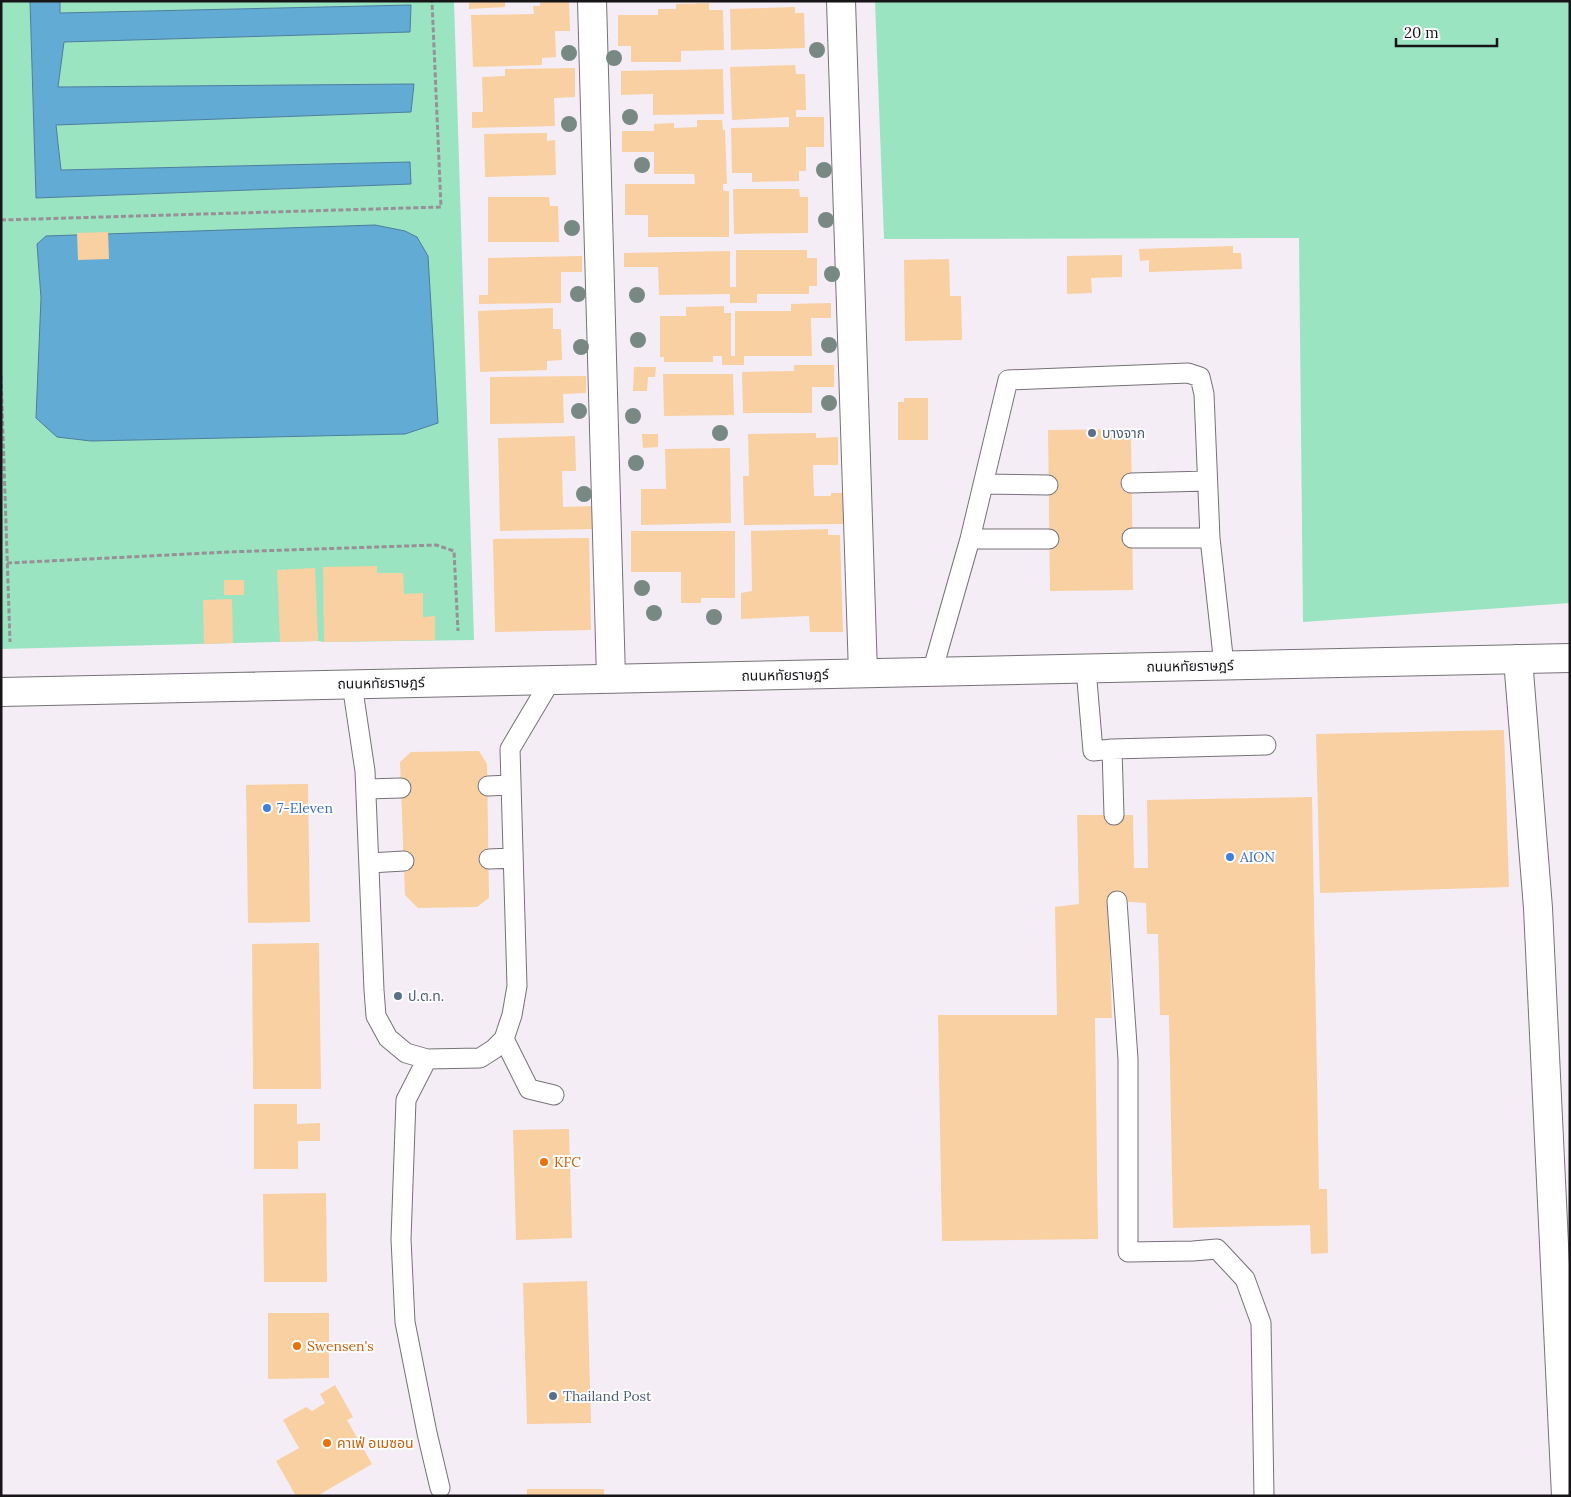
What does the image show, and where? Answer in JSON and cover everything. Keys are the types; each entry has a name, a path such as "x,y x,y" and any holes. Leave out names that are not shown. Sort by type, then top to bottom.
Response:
{"street":[{"path":"592,1 611,678"},
{"path":"840,1 863,673"},
{"name":"ถนนหทัยราษฎร์","path":"1,692 1570,658"},
{"path":"1518,659 1538,908 1566,1496"}],"lane":[{"path":"932,672 970,539 1008,380 1188,372 1200,377 1204,394 1210,538 1224,666"},
{"path":"1132,483 1207,481"},
{"path":"983,484 1048,485"},
{"path":"1132,538 1210,538"},
{"path":"970,539 1050,539"},
{"path":"1086,669 1094,750 1266,746"},
{"path":"352,684 366,771 376,1016 388,1038 406,1053 427,1059 480,1058 494,1049 504,1039 512,1015 517,986 510,749 552,680"},
{"path":"1112,749 1114,815"},
{"path":"488,786 511,785"},
{"path":"366,789 401,788"},
{"path":"489,859 513,858"},
{"path":"369,863 404,862"},
{"path":"1117,902 1128,1059 1128,1252 1217,1249 1245,1279 1261,1323 1264,1496"},
{"path":"504,1039 530,1088 554,1095"},
{"path":"427,1059 406,1100 401,1239 404,1322 440,1488"}],"path":[{"path":"1,220 441,208 432,1"},
{"path":"1,376 10,642"},
{"path":"7,563 228,552 436,545 454,550 458,630"}],"green space":[{"path":"1,1 30,1 36,198 411,184 410,162 61,170 56,125 410,112 414,84 58,87 63,42 409,32 411,5 60,13 60,1 454,1 474,640 318,641 1,649","holes":["37,244 91,441 41,298"]},
{"path":"875,1 1570,1 1570,603 1303,622 1299,238 884,239"}],"water":[{"path":"30,1 60,1 60,13 411,5 410,32 64,42 58,87 414,84 411,112 56,125 61,170 410,162 411,184 36,198"},
{"path":"375,225 405,231 417,237 428,256 438,423 405,434 91,441 57,437 36,418 41,298 37,244 46,236"}],"building":[{"path":"469,1 505,1 505,7 469,9"},
{"path":"540,1 569,1 570,31 555,31 556,57 542,58 542,65 473,67 471,15 534,14 533,6 540,6"},
{"path":"709,3 709,10 723,10 724,50 681,51 681,62 631,62 631,46 618,46 618,15 658,15 658,9 676,9 676,4"},
{"path":"795,7 795,13 804,13 805,48 731,50 730,9"},
{"path":"795,65 796,74 805,74 806,110 796,110 796,117 824,117 824,147 806,147 806,171 799,171 799,181 752,182 752,173 732,173 731,128 789,127 789,117 732,120 730,67"},
{"path":"575,68 575,97 554,98 555,126 472,128 472,112 483,112 482,77 505,76 505,69"},
{"path":"723,69 724,114 653,115 653,94 621,95 621,71"},
{"path":"697,120 722,120 723,130 725,130 727,184 723,184 723,191 729,191 729,237 648,237 648,215 625,215 625,184 695,184 694,174 654,174 654,152 622,152 622,131 654,131 654,124 674,123 674,128 697,127"},
{"path":"547,133 547,141 555,140 556,175 485,177 484,134"},
{"path":"733,189 799,189 800,197 808,197 808,233 734,234"},
{"path":"488,197 549,197 550,206 558,206 559,242 488,242"},
{"path":"108,232 109,259 78,260 77,233"},
{"path":"1233,246 1233,253 1241,253 1242,269 1149,272 1149,260 1140,261 1139,249"},
{"path":"736,250 807,250 807,258 817,258 817,286 809,286 809,294 757,294 757,303 730,303 730,294 659,295 658,267 624,267 624,253 730,251 730,287 736,287"},
{"path":"1122,255 1122,277 1091,278 1092,293 1067,294 1067,256"},
{"path":"582,256 582,272 561,272 561,303 479,304 479,295 488,295 488,258"},
{"path":"949,259 950,296 961,296 962,340 905,341 904,260"},
{"path":"831,303 831,318 811,318 812,356 744,356 744,365 722,365 722,356 713,356 713,362 664,362 664,357 660,357 660,316 686,316 686,307 724,306 724,313 731,313 731,356 735,356 735,311 791,311 791,304"},
{"path":"553,308 553,329 561,329 562,360 547,361 547,370 480,372 478,311"},
{"path":"794,365 834,365 834,387 812,387 812,413 743,413 742,372 794,371"},
{"path":"634,367 656,367 655,377 648,377 647,391 633,391"},
{"path":"663,374 733,374 734,415 664,416"},
{"path":"586,376 586,393 563,394 564,423 490,424 490,377"},
{"path":"904,398 928,398 928,440 898,440 898,402 904,402"},
{"path":"1131,429 1133,590 1050,591 1048,430"},
{"path":"816,433 816,438 838,437 838,465 813,465 814,496 831,496 831,493 843,493 843,524 744,525 743,476 749,476 748,434"},
{"path":"642,434 658,434 658,447 643,448"},
{"path":"575,436 576,471 562,471 563,507 593,506 593,529 500,531 498,438"},
{"path":"730,448 731,523 641,525 641,489 666,489 665,449"},
{"path":"828,529 828,535 840,535 843,632 810,632 809,616 741,619 741,593 752,591 751,531"},
{"path":"631,531 735,531 735,598 701,598 701,603 681,603 681,572 631,572"},
{"path":"589,538 591,630 495,632 493,539"},
{"path":"377,566 377,573 403,573 404,594 423,593 423,617 435,616 435,640 324,642 323,567"},
{"path":"315,568 318,641 280,642 277,570"},
{"path":"224,580 244,580 244,595 224,595"},
{"path":"232,599 233,643 204,644 203,600"},
{"path":"1504,730 1509,887 1320,893 1316,734"},
{"path":"479,751 487,764 489,898 477,907 418,908 405,895 400,762 411,752"},
{"path":"308,784 310,922 248,923 246,785"},
{"path":"1312,797 1319,1189 1327,1189 1328,1253 1311,1254 1310,1225 1173,1228 1169,1015 1160,1015 1158,934 1147,934 1146,903 1117,901 1108,902 1112,1018 1095,1018 1098,1239 942,1241 938,1015 1057,1015 1055,907 1079,904 1077,815 1133,815 1134,868 1148,868 1147,800"},
{"path":"319,943 321,1089 253,1089 252,944"},
{"path":"254,1104 297,1104 297,1124 320,1123 320,1141 298,1141 298,1169 254,1169"},
{"path":"569,1129 572,1238 516,1240 513,1130"},
{"path":"326,1193 327,1282 264,1282 263,1194"},
{"path":"587,1281 591,1423 527,1424 523,1283"},
{"path":"268,1313 329,1313 329,1378 268,1379"},
{"path":"335,1385 353,1417 347,1420 372,1464 317,1496 296,1496 276,1461 299,1448 283,1420 306,1407 312,1411 325,1403 320,1394"},
{"path":"527,1489 604,1489 604,1496 527,1496"}],"place":[{"name":"บางจาก","path":"1092,433"},
{"name":"7-Eleven","path":"267,808"},
{"name":"AION","path":"1230,857"},
{"name":"ป.ต.ท.","path":"398,996"},
{"name":"KFC","path":"544,1162"},
{"name":"Swensen's","path":"297,1346"},
{"name":"Thailand Post","path":"553,1396"},
{"name":"คาเฟ่ อเมซอน","path":"327,1443"}]}
